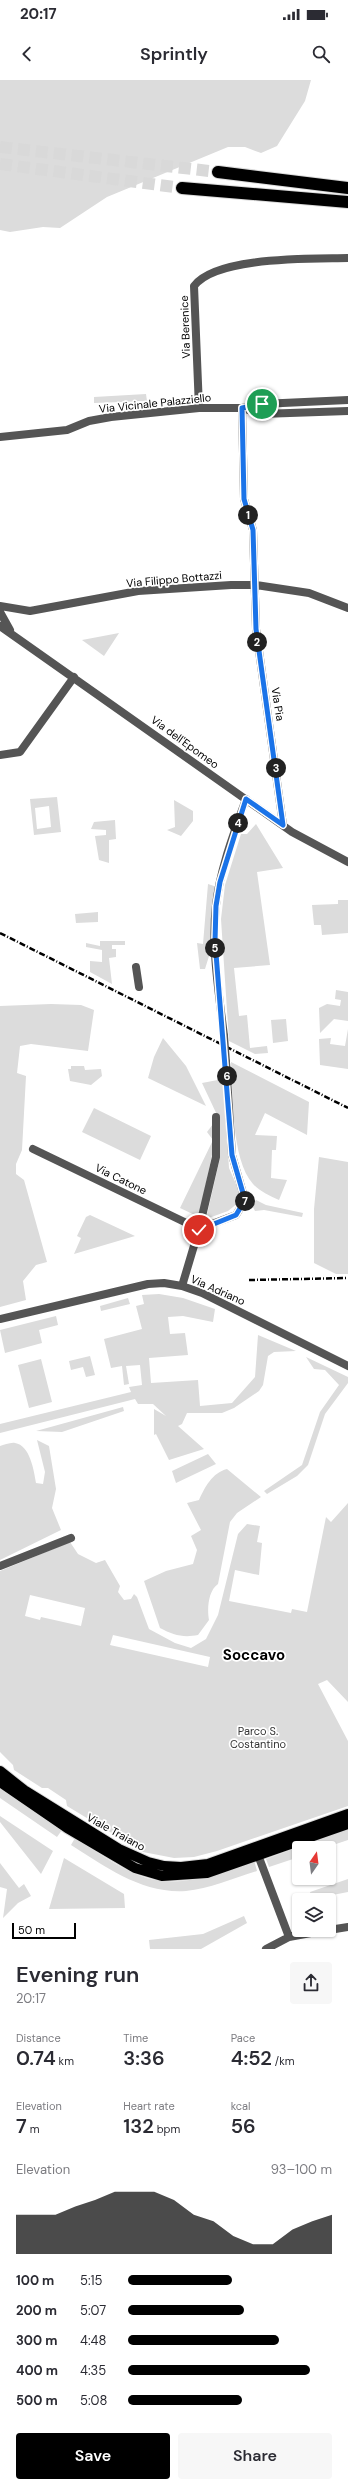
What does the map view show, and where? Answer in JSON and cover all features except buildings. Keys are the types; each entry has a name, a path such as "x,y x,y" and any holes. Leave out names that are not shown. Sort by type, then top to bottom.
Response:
{"highway":[{"path":"218,172 245,174 348,188"},
{"path":"182,188 348,202"}],"main road":[{"name":"Viale Traiano","path":"0,1771 24,1790 100,1837 148,1862 164,1866 195,1866 208,1864 348,1824"},
{"name":"Viale Traiano","path":"0,1782 79,1836 135,1868 148,1873 169,1876 207,1873 348,1814"}],"street":[{"name":"Via Berenice","path":"199,408 194,286 200,278 210,273 258,261 348,258"},
{"name":"Via Vicinale Palazziello","path":"0,437 67,430 89,421 111,417 199,408 242,408 262,404 348,400"},
{"name":"Via Vicinale Palazziello","path":"242,408 261,414 348,411"},
{"name":"Via Pia","path":"242,408 244,499 253,530 256,585 256,629 283,825"},
{"name":"Via Filippo Bottazzi","path":"0,606 30,610 138,591 183,587 256,585 309,593 348,608"},
{"path":"0,606 0,613"},
{"name":"Via dell'Epomeo","path":"0,613 13,634"},
{"name":"Via dell'Epomeo","path":"0,626 283,825 348,862"},
{"path":"0,755 20,752 74,677"},
{"path":"199,1230 236,1215 243,1206 245,1194 232,1155 224,1036 215,949 216,906 220,882 246,799"},
{"path":"136,968 139,987"},
{"path":"182,1286 199,1230 216,1157 216,1117"},
{"name":"Via Catone","path":"33,1149 199,1230"},
{"name":"Via Adriano","path":"0,1319 148,1284 182,1286 221,1301 348,1366"},
{"path":"0,1566 71,1538"},
{"path":"257,1851 289,1937"},
{"path":"336,1929 348,1927"},
{"path":"266,1949 292,1936"}],"green space":[{"path":"0,80 311,80 305,101 277,146 261,153 245,147 228,147 107,197 60,228 43,227 10,232 0,230"},
{"path":"146,394 147,401 94,403 94,397"},
{"path":"119,633 104,656 82,640"},
{"path":"57,797 61,832 34,835 30,799","holes":["49,806 51,827 37,829 35,808"]},
{"path":"174,800 193,811 193,821 181,836 167,830 175,827"},
{"path":"115,820 116,839 109,840 109,863 99,860 95,836 106,835 106,830 91,829 94,822"},
{"path":"256,824 283,868 257,872 270,965 234,968 239,1016 247,1015 250,1048 267,1046 268,1053 255,1054 229,1041 221,919 225,885 241,834 247,834"},
{"path":"208,884 217,887 214,940 205,969 200,969 197,943 203,944"},
{"path":"338,900 348,900 348,933 322,935 321,925 314,925 312,905 338,904"},
{"path":"98,912 98,922 76,923 75,914"},
{"path":"100,941 125,941 125,945 112,945 112,949 116,949 116,957 109,958 112,984 90,972 90,961 102,962 102,950 86,947 86,943 100,946"},
{"path":"336,990 348,992 348,1021 334,1019 320,1033 319,1008 327,1004 340,1006 341,1000 335,999"},
{"path":"51,1004 81,1005 94,1010 88,1051 31,1044 20,1046 17,1073 26,1076 22,1150 16,1164 16,1174 24,1180 47,1262 36,1265 23,1281 26,1300 0,1307 0,1006"},
{"path":"286,1019 288,1041 273,1043 271,1020"},
{"path":"348,1029 348,1069 320,1065 319,1039 331,1038 330,1044 345,1046"},
{"path":"163,1038 186,1066 206,1106 148,1078 154,1057"},
{"path":"231,1062 309,1102 307,1135 265,1113 255,1135 277,1136 276,1150 272,1150 271,1178 287,1180 279,1200 255,1187 246,1173 241,1159 234,1126"},
{"path":"71,1066 84,1066 85,1070 101,1069 102,1076 91,1085 70,1081 68,1069 71,1069"},
{"path":"223,1079 229,1168 239,1191 238,1203 228,1211 206,1219 220,1158 218,1117 202,1083"},
{"path":"94,1108 151,1136 140,1160 82,1132"},
{"path":"213,1124 214,1145 199,1217 180,1208 213,1140 207,1132"},
{"path":"319,1157 348,1162 348,1274 336,1274 314,1263 314,1209"},
{"path":"256,1200 266,1205 303,1213 302,1217 264,1210 255,1211 252,1205"},
{"path":"90,1215 135,1236 74,1254 81,1238 77,1236 86,1217"},
{"path":"159,1294 183,1298 215,1309 213,1322 183,1316 168,1317 170,1334 185,1333 188,1355 149,1358 151,1383 198,1380 200,1406 232,1403 255,1377 258,1335 296,1351 274,1352 268,1356 263,1385 259,1391 234,1408 222,1413 187,1413 182,1424 178,1426 204,1449 169,1460 156,1434 154,1435 154,1409 166,1416 153,1404 138,1404 135,1399 0,1433 0,1424 131,1392 129,1387 142,1385 140,1365 126,1366 129,1384 124,1385 122,1366 111,1368 104,1339 142,1329 136,1306 144,1304 142,1295"},
{"path":"128,1298 130,1304 101,1311 100,1306"},
{"path":"56,1316 58,1325 39,1330 42,1343 5,1353 0,1330"},
{"path":"90,1356 95,1375 86,1377 83,1367 71,1370 69,1361"},
{"path":"306,1357 348,1377 348,1383 325,1414 308,1465 297,1476 267,1494 264,1491 302,1465 320,1412 339,1385 325,1370 314,1369"},
{"path":"41,1359 52,1402 29,1408 18,1365"},
{"path":"123,1407 124,1411 62,1432 36,1431"},
{"path":"37,1440 49,1446 56,1489 52,1508 61,1530 0,1560 0,1446 13,1443 24,1448 28,1453 36,1483 43,1484 45,1472"},
{"path":"208,1454 216,1464 176,1483 172,1471"},
{"path":"227,1469 261,1497 237,1513 230,1522 218,1584 212,1591 209,1600 209,1620 198,1635 183,1636 174,1634 160,1628 144,1581 166,1571 193,1564 197,1550 191,1536 201,1530 187,1503 199,1500 213,1477"},
{"name":"Parco S. Costantino","path":"348,1503 348,1702 327,1680 318,1684 348,1741 348,1806 217,1851 194,1857 174,1858 143,1852 67,1806 66,1800 48,1788 42,1788 14,1770 13,1765 0,1752 0,1571 70,1542 78,1554 96,1563 105,1560 120,1586 118,1592 124,1600 131,1599 134,1594 137,1597 149,1629 175,1643 191,1648 206,1639 218,1615 238,1534 247,1524 260,1526 257,1542 262,1543 259,1575 235,1570 229,1601 291,1613 292,1609 307,1612 326,1517 331,1522","holes":["30,1595 85,1608 81,1626 41,1617 40,1620 25,1616","113,1635 210,1657 208,1667 110,1645"]},
{"path":"0,1786 62,1830 57,1837 0,1798"},
{"path":"0,1816 53,1851 41,1874 0,1822"},
{"path":"348,1829 348,1840 336,1844 336,1841 315,1841"},
{"path":"75,1838 122,1867 153,1880 182,1881 197,1879 254,1860 257,1871 213,1886 195,1890 170,1891 140,1884 111,1870 71,1845"},
{"path":"292,1849 292,1859 269,1867 266,1859"},
{"path":"64,1858 124,1894 125,1908 49,1909"},
{"path":"0,1863 19,1888 24,1884 31,1896 18,1903 3,1918 7,1889 0,1887"},
{"path":"348,1879 348,1892 336,1894 336,1893 310,1893 330,1885 336,1885 336,1883"},
{"path":"244,1916 247,1923 201,1949 150,1949 149,1940 203,1934"}],"tunnel":[{"path":"0,147 218,172"},
{"path":"0,164 182,188"}],"railway":[{"path":"0,933 348,1108"},
{"path":"249,1280 348,1278"}],"district":[{"name":"Soccavo","path":"254,1655"}],"route":[{"path":"199,1230 236,1215 243,1206 245,1200 245,1194 236,1171 232,1155 224,1036 215,949 216,906 220,882 246,799 283,825 271,727 259,657 256,629 256,585 253,530 244,499 242,461 242,408 262,404"}]}
